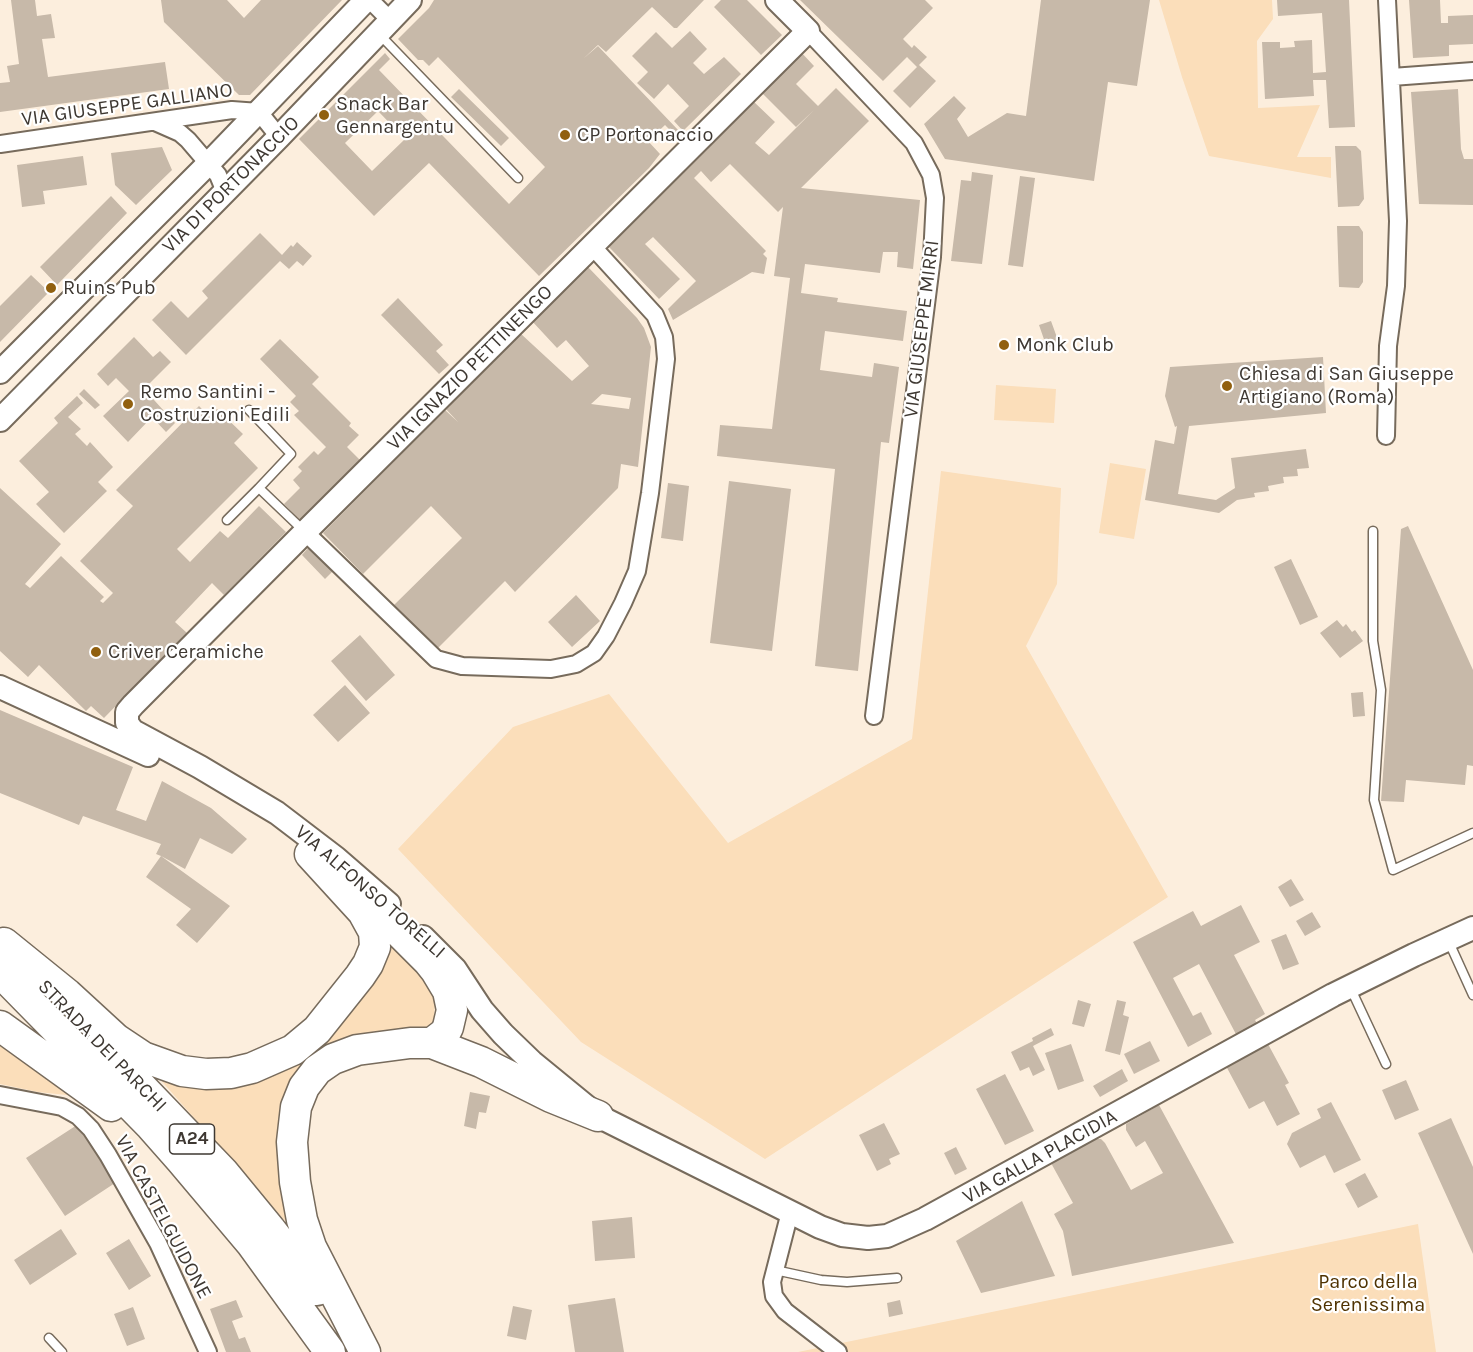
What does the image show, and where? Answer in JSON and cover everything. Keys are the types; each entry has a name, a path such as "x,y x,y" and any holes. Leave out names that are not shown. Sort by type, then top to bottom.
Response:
{"highway":[{"path":"2,940 67,994 116,1039 143,1057 171,1068 198,1073 221,1074 252,1068 293,1050 317,1030 364,970 375,947 374,932 363,912 310,854"},
{"path":"310,854 344,879 372,904 436,971 448,991 452,1010 445,1033 432,1043"},
{"name":"STRADA DEI PARCHI","path":"2,940 224,1173 297,1263 359,1352"},
{"name":"STRADA DEI PARCHI","path":"0,972 167,1145 251,1243 330,1352"},
{"path":"0,1026 139,1128 167,1145"},
{"path":"365,1352 314,1255 302,1220 293,1172 293,1130 299,1096 311,1077 333,1059 357,1050 410,1042 432,1043 473,1059 551,1097 598,1116"}],"main road":[{"name":"VIA DI PORTONACCIO","path":"0,372 209,164 366,0"},
{"name":"VIA DI PORTONACCIO","path":"0,420 279,137 410,0"},
{"name":"VIA GIUSEPPE MIRRI","path":"777,0 808,32"},
{"name":"VIA IGNAZIO PETTINENGO","path":"81,724 104,721 133,705 808,32"},
{"name":"VIA ALFONSO TORELLI","path":"0,687 156,759 269,824 310,854"},
{"name":"VIA ALFONSO TORELLI","path":"133,705 126,719 128,726 135,733 200,766 277,813 356,874 450,963 482,1010 503,1034 540,1069 598,1116"},
{"name":"VIA GALLA PLACIDIA","path":"598,1116 820,1227 849,1236 878,1238 898,1232 1017,1170 1350,986 1473,928"}],"street":[{"path":"370,0 384,26"},
{"path":"1386,436 1388,346 1395,294 1398,221 1388,0"},
{"name":"VIA GIUSEPPE MIRRI","path":"808,32 914,143 931,175 935,198 932,257 874,716"},
{"path":"1392,77 1473,71"},
{"name":"VIA GIUSEPPE GALLIANO","path":"0,144 223,111 259,112"},
{"path":"259,112 279,137"},
{"path":"154,122 180,133 209,164 223,183 225,192"},
{"path":"305,532 436,659 462,666 551,669 576,664 594,653 606,636 637,571 652,482 666,359 664,337 656,315 592,246"},
{"name":"VIA CASTELGUIDONE","path":"0,1095 62,1107 78,1116 91,1129 158,1243 208,1352"},
{"path":"790,1212 772,1287 778,1304 838,1352"}],"lane":[{"path":"384,26 518,178"},
{"path":"227,520 291,454 249,410"},
{"path":"259,489 305,532"},
{"path":"1373,531 1373,641 1381,690 1374,800 1393,870 1473,833"},
{"path":"1448,939 1473,995"},
{"path":"1350,986 1386,1064"},
{"path":"775,1270 821,1280 847,1282 897,1278"},
{"path":"49,1338 62,1352"}],"green space":[{"path":"1159,0 1272,0 1273,19 1257,41 1258,108 1320,105 1297,157 1331,157 1331,178 1209,156"},
{"path":"996,385 1056,389 1054,423 994,420"},
{"path":"1110,463 1146,469 1134,539 1099,533"},
{"path":"941,471 1061,488 1057,584 1026,646 1168,897 765,1159 581,1042 398,849 513,727 609,694 728,843 912,739"},
{"path":"388,944 424,974 435,999 434,1020 430,1029 318,1059 294,1231 158,1077 249,1081"},
{"path":"0,1034 76,1096 38,1092 0,1084"},
{"name":"Parco della Serenissima","path":"1418,1224 1436,1352 798,1352"}],"building":[{"path":"11,0 35,0 37,16 51,14 55,38 42,39 48,77 165,62 169,89 0,112 0,83 10,82 7,66 19,64"},
{"path":"161,0 227,0 244,18 261,0 342,0 250,95 239,95 164,22"},
{"name":"CP Portonaccio","path":"434,0 704,0 677,28 674,28 652,7 606,52 598,45 583,59 598,46 679,131 675,135 665,125 648,141 660,154 649,168 539,276 429,163 374,216 299,139 385,53 390,59 379,70 509,204 545,167 438,57 429,66 423,60 418,60 398,39","holes":["378,111 405,139 372,171 345,143"]},
{"path":"721,0 747,0 782,35 761,55 714,7"},
{"path":"800,0 925,0 933,8 903,39 927,57 919,65 936,81 910,108 893,91 917,67 907,57 883,81"},
{"path":"1041,0 1150,0 1137,86 1108,82 1094,181 945,159 924,124 954,96 966,108 957,119 968,137 1007,113 1026,116"},
{"path":"1277,0 1349,0 1355,127 1329,128 1326,80 1313,80 1314,96 1265,99 1262,42 1280,42 1280,48 1295,47 1294,41 1312,40 1313,73 1326,72 1322,13 1278,16"},
{"path":"1409,0 1440,0 1441,23 1448,23 1448,16 1473,15 1473,44 1449,45 1449,56 1413,58"},
{"path":"690,31 707,49 693,63 704,74 724,57 741,74 683,131 674,121 689,106 668,84 654,99 637,83 648,72 632,56 656,32 672,48"},
{"path":"799,50 814,66 796,84 818,106 836,88 869,121 801,188 920,200 913,269 897,267 898,252 883,252 880,273 805,264 801,293 838,298 837,302 907,311 903,341 825,331 820,370 872,377 874,363 899,367 889,443 881,442 858,671 815,666 835,469 717,456 720,425 772,429 790,278 774,276 783,207 778,212 730,164 711,182 701,171 694,178 766,251 763,254 767,258 764,274 752,272 673,320 668,309 696,281 653,237 645,244 680,279 659,299 609,247 753,101 775,122 755,143 769,155 814,110 796,127 759,90"},
{"path":"459,89 509,138 501,146 451,97"},
{"path":"1458,89 1461,149 1464,159 1473,159 1473,205 1419,204 1411,92"},
{"path":"1335,146 1356,146 1361,151 1364,199 1359,206 1338,207"},
{"path":"162,147 172,170 136,205 115,185 111,153"},
{"path":"83,156 87,185 43,191 45,204 22,207 17,165"},
{"path":"972,172 993,175 982,264 951,261 961,180 971,181"},
{"path":"1020,176 1035,178 1023,267 1008,265"},
{"path":"111,196 127,213 57,285 40,267"},
{"path":"1337,226 1359,226 1363,232 1363,282 1359,288 1339,287"},
{"path":"260,233 282,255 297,242 312,256 303,266 297,261 289,269 280,261 186,355 152,320 171,301 188,318 208,298 202,291"},
{"path":"588,267 637,318 644,328 651,347 638,467 621,464 618,488 515,592 505,581 436,650 393,606 462,538 431,506 363,574 323,533 445,410 458,422 445,408 520,333 572,381 589,366 566,340 557,348 531,320","holes":["602,394 631,398 629,409 591,404"]},
{"path":"31,275 49,292 0,342 0,306"},
{"path":"398,298 443,345 436,351 449,365 439,374 381,315"},
{"path":"1051,321 1059,343 1047,348 1039,325"},
{"path":"134,337 153,357 160,351 171,362 144,389 175,423 166,432 152,417 128,442 103,416 129,391 116,378 108,386 97,374"},
{"path":"280,339 319,377 312,384 351,423 349,426 359,435 347,447 362,462 302,522 284,504 300,488 293,480 302,471 298,467 314,451 318,455 326,447 294,415 299,411 290,402 296,396 260,359"},
{"path":"1323,357 1326,413 1189,426 1178,494 1216,500 1235,488 1231,458 1306,449 1309,468 1297,469 1298,476 1283,477 1284,483 1268,486 1269,491 1254,493 1255,497 1237,500 1219,513 1145,500 1155,440 1174,444 1177,426 1175,427 1165,396 1170,367"},
{"path":"84,389 100,405 95,409 79,394"},
{"path":"77,396 83,403 68,417 81,429 75,434 87,446 90,442 113,467 98,482 107,491 64,533 36,504 49,492 19,461 58,423 54,418"},
{"path":"199,406 210,417 217,409 243,434 234,443 258,468 177,549 190,562 220,531 228,538 259,506 286,532 224,595 212,583 175,622 187,633 104,718 91,706 86,711 39,665 28,677 0,651 0,488 61,544 25,584 30,588 61,556 104,597 100,601 103,603 113,593 80,561 133,506 116,490"},
{"path":"729,481 791,489 772,651 710,643"},
{"path":"668,483 689,486 683,541 661,538"},
{"path":"1408,526 1473,670 1473,766 1467,765 1465,785 1406,780 1404,802 1381,801 1401,529"},
{"path":"309,547 333,571 325,579 302,555"},
{"path":"1291,559 1318,617 1300,625 1274,567"},
{"path":"576,595 600,621 572,647 548,622"},
{"path":"1337,620 1343,627 1346,624 1352,632 1355,630 1363,641 1340,658 1320,633"},
{"path":"360,635 395,675 366,701 331,661"},
{"path":"345,685 370,713 338,742 313,715"},
{"path":"1363,692 1365,716 1353,717 1351,693"},
{"path":"0,710 133,767 116,810 146,821 162,781 211,808 247,839 232,854 200,838 185,869 156,854 161,844 83,816 79,825 0,793"},
{"path":"161,856 230,906 197,943 176,925 191,909 146,877"},
{"path":"1291,879 1304,900 1290,907 1278,887"},
{"path":"1241,905 1260,942 1234,955 1265,1014 1255,1020 1259,1027 1238,1038 1199,964 1173,978 1193,1016 1201,1012 1212,1034 1188,1047 1133,942 1193,911 1201,926"},
{"path":"1312,912 1321,927 1305,936 1296,921"},
{"path":"1286,934 1299,964 1283,970 1271,940"},
{"path":"1078,1000 1091,1004 1084,1027 1072,1024"},
{"path":"1117,1000 1126,1002 1123,1015 1129,1017 1120,1055 1105,1051"},
{"path":"1051,1028 1054,1035 1033,1046 1045,1070 1033,1076 1029,1067 1020,1071 1011,1052 1033,1041 1032,1038"},
{"path":"1150,1041 1160,1061 1134,1074 1124,1054"},
{"path":"1071,1044 1084,1081 1058,1090 1045,1053"},
{"path":"1268,1044 1289,1083 1285,1085 1300,1114 1277,1126 1264,1101 1249,1109 1226,1066"},
{"path":"1122,1069 1128,1081 1100,1097 1093,1086"},
{"path":"1005,1074 1034,1131 1005,1145 976,1089"},
{"path":"1406,1080 1419,1110 1395,1120 1382,1090"},
{"path":"470,1092 490,1096 486,1113 479,1112 476,1129 464,1126"},
{"path":"1331,1102 1361,1160 1334,1173 1325,1155 1300,1168 1287,1144 1292,1133 1321,1118 1317,1109"},
{"path":"1159,1105 1234,1243 1072,1276 1063,1231 1054,1214 1073,1203 1051,1163 1095,1139 1101,1139 1131,1190 1163,1173 1145,1141 1136,1147 1126,1130 1126,1124"},
{"path":"1451,1118 1473,1167 1473,1254 1418,1133"},
{"path":"884,1123 900,1154 889,1159 891,1164 877,1171 859,1135"},
{"path":"77,1125 115,1183 65,1216 26,1158"},
{"path":"956,1147 967,1169 955,1175 944,1153"},
{"path":"1365,1173 1378,1197 1358,1208 1345,1184"},
{"path":"1022,1201 1055,1276 981,1293 956,1241"},
{"path":"632,1217 635,1258 595,1261 592,1221"},
{"path":"61,1229 77,1254 30,1285 14,1260"},
{"path":"129,1239 151,1276 129,1290 106,1253"},
{"path":"615,1298 624,1352 575,1352 568,1305"},
{"path":"236,1300 243,1317 232,1321 239,1339 245,1337 251,1352 226,1352 210,1309"},
{"path":"900,1300 903,1314 889,1317 887,1303"},
{"path":"513,1306 532,1310 526,1340 507,1336"},
{"path":"133,1307 145,1339 127,1346 114,1314"}],"place":[{"name":"Snack Bar Gennargentu","path":"324,115"},
{"name":"CP Portonaccio","path":"565,135"},
{"name":"Ruins Pub","path":"51,288"},
{"name":"Monk Club","path":"1004,345"},
{"name":"Chiesa di San Giuseppe Artigiano (Roma)","path":"1227,386"},
{"name":"Remo Santini - Costruzioni Edili","path":"128,404"},
{"name":"Criver Ceramiche","path":"96,652"}]}
